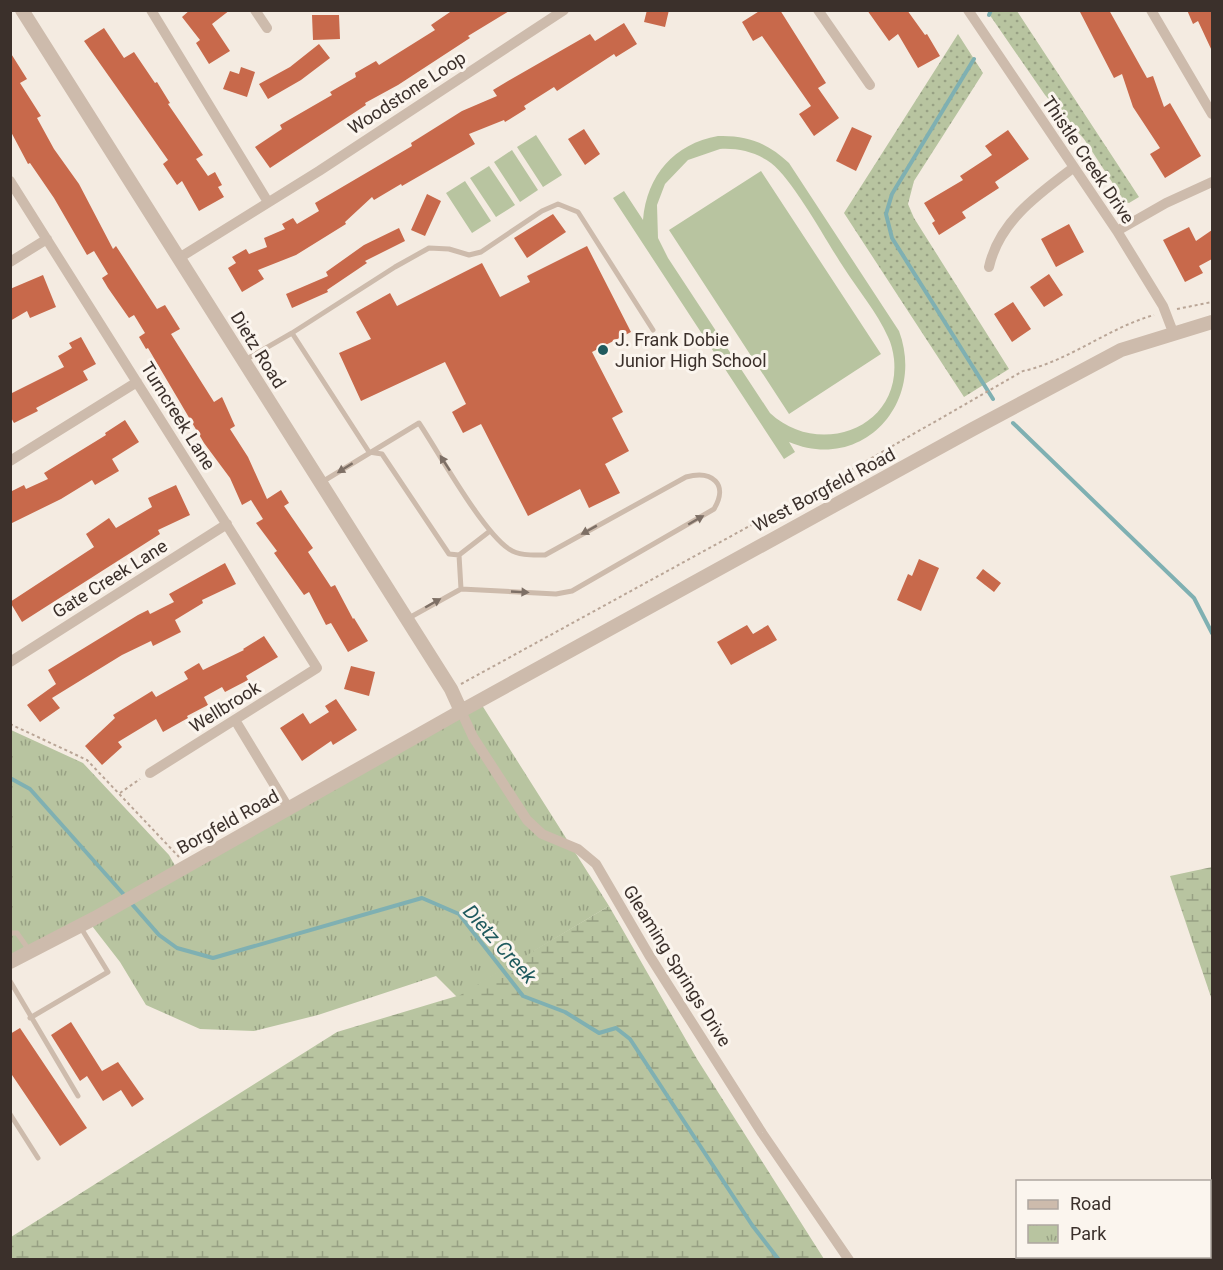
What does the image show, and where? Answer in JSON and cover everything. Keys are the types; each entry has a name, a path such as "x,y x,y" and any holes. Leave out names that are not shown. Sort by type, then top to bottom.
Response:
{"street":[{"name":"Dietz Road","path":"22,10 451,689 461,711"},
{"path":"151,10 268,202"},
{"path":"255,10 267,28"},
{"name":"Woodstone Loop","path":"179,258 564,10"},
{"path":"818,10 870,85"},
{"name":"Thistle Creek Drive","path":"968,10 1117,231 1166,312 1173,332"},
{"path":"1151,10 1212,114"},
{"path":"989,267 993,251 1004,230 1035,196 1073,168"},
{"name":"Turncreek Lane","path":"10,181 317,668"},
{"path":"1117,231 1166,202 1212,182"},
{"path":"10,262 47,239"},
{"name":"West Borgfeld Road","path":"461,711 1121,350 1173,332 1212,322"},
{"path":"10,461 137,382"},
{"name":"Gate Creek Lane","path":"10,662 227,524"},
{"name":"Wellbrook","path":"150,773 317,668"},
{"name":"Borgfeld Road","path":"10,962 80,926 461,711"},
{"name":"Gleaming Springs Drive","path":"461,711 473,737 527,820 542,834 578,849 596,864 649,955 762,1132 849,1260"},
{"path":"235,720 289,808"}],"lane":[{"path":"244,361 429,248 449,249 469,255 481,252 542,211 558,204 578,212 653,330"},
{"path":"292,333 369,452 382,454 449,554 459,555 490,531"},
{"path":"320,483 419,423 490,531 510,550 527,555 545,555 686,477 700,473 710,476 718,486 720,499 714,509 572,591 556,594 461,589 406,619"},
{"path":"459,555 461,589"},
{"path":"30,1018 108,972 80,926"},
{"path":"10,933 17,933 30,951"},
{"path":"10,981 78,1096"},
{"path":"10,1114 38,1158"}],"path":[{"path":"451,689 978,399 1023,371 1042,367 1136,320 1212,302"},
{"path":"10,724 87,759 176,852"},
{"path":"119,793 150,773"}],"green space":[{"path":"987,11 1017,11 1139,197 1129,203 1125,202 1084,139 1045,95"},
{"path":"958,34 983,73 914,181 908,204 914,218 1009,369 964,397 844,213"},
{"path":"536,135 562,175 543,187 517,147"},
{"path":"718,136 748,139 765,145 789,163 899,331 905,358 903,383 895,406 882,425 863,439 841,448 816,449 789,442 795,452 784,459 613,198 624,191 643,220 650,189 657,176 676,154 702,140","holes":["720,149 747,151 759,156 771,163 790,183 889,339 894,359 893,383 884,403 870,419 853,429 832,434 811,433 789,426 770,413 668,258 658,238 657,205 665,184 688,160"]},
{"path":"512,150 538,190 520,202 494,162"},
{"path":"489,166 515,205 496,217 470,178"},
{"path":"761,171 881,354 789,414 669,230"},
{"path":"465,181 491,221 472,233 446,193"},
{"path":"480,702 609,906 457,997 436,976 318,1015 254,1031 200,1029 146,1005 120,962 89,922 11,962 11,730 83,763 169,855 178,871"},
{"path":"1212,867 1212,1000 1170,876"},
{"path":"609,906 697,1059 824,1259 11,1260 11,1237 337,1032 457,996"}],"building":[{"path":"190,10 230,10 212,24 230,51 209,64 196,43 200,40 182,17"},
{"path":"453,10 511,10 468,36 470,38 398,85 365,103 366,105 270,168 255,147 282,129 280,125 332,95 330,92 356,77 355,73 376,61 379,65 435,30 431,25"},
{"path":"647,10 669,10 665,27 644,22"},
{"path":"761,10 780,10 826,83 818,88 839,118 814,136 799,114 811,106 762,36 753,41 742,22"},
{"path":"867,10 907,10 925,35 927,34 940,56 918,68 898,34 889,41"},
{"path":"1079,10 1109,10 1147,78 1153,76 1164,107 1170,103 1201,156 1165,178 1150,154 1160,148 1133,107 1122,74 1114,78"},
{"path":"1187,10 1212,10 1212,51 1198,21 1193,24"},
{"path":"312,15 339,15 340,39 313,40"},
{"path":"624,23 637,44 616,57 614,54 557,91 554,87 524,106 526,109 505,122 504,120 469,134 475,144 402,186 401,184 374,200 372,197 345,222 346,224 296,255 258,270 264,279 242,292 228,268 236,263 232,257 246,249 249,254 267,247 264,238 285,229 282,224 293,218 297,224 319,211 315,203 412,146 411,143 462,111 497,96 493,90 508,81 590,34 595,41"},
{"path":"104,28 124,58 134,52 155,83 157,82 170,103 168,104 203,155 196,159 208,176 215,172 222,185 218,187 224,197 199,211 182,181 177,185 163,164 168,160 84,41"},
{"path":"319,44 330,58 301,80 268,99 259,84 290,67"},
{"path":"10,52 27,79 20,83 41,116 37,118 54,149 79,184 113,249 116,246 157,309 165,305 180,329 171,334 214,402 222,397 235,426 230,429 248,457 267,499 281,490 289,503 284,506 313,548 308,552 331,587 335,585 368,641 348,652 331,623 326,625 309,592 304,595 274,553 277,551 256,523 263,519 251,500 242,505 230,478 204,443 148,348 146,349 139,337 145,333 134,315 129,318 102,278 108,274 94,251 87,255 54,198 30,163 28,164 10,130"},
{"path":"241,67 255,72 247,97 223,89 230,71 239,74"},
{"path":"852,127 872,136 856,171 836,161"},
{"path":"584,129 600,154 585,165 568,139"},
{"path":"1008,130 1029,159 995,182 999,188 962,212 966,218 939,235 932,223 935,221 924,203 963,180 960,176 992,155 985,146"},
{"path":"427,194 441,201 425,236 411,230"},
{"path":"553,214 566,232 527,258 514,238"},
{"path":"1069,224 1084,252 1056,267 1041,239"},
{"path":"1189,227 1196,241 1212,230 1212,259 1199,266 1203,273 1185,282 1163,240"},
{"path":"399,228 405,241 365,261 367,263 327,290 328,292 292,308 286,294 328,276 326,272 364,245"},
{"path":"587,246 631,332 592,352 623,412 612,418 629,451 605,464 620,493 589,508 580,489 528,516 481,424 463,433 452,412 466,404 445,362 361,401 339,353 371,339 356,312 390,293 397,306 482,263 500,297 530,282 527,276"},
{"path":"1049,274 1063,295 1044,307 1030,287"},
{"path":"43,275 56,307 30,318 27,311 10,321 10,289"},
{"path":"1013,302 1031,329 1012,342 994,314"},
{"path":"81,337 96,364 83,371 88,380 36,408 38,411 14,423 10,416 10,394 64,367 58,356 72,348 69,343"},
{"path":"125,420 139,442 112,459 119,471 95,485 92,480 61,499 10,524 10,492 24,485 26,489 48,479 44,473 106,435 105,433"},
{"path":"176,485 190,515 158,530 160,534 22,622 10,602 94,547 86,534 109,518 116,528 152,507 148,498"},
{"path":"919,559 939,568 921,611 897,600 908,574 912,576"},
{"path":"225,563 236,584 202,600 203,603 175,620 181,632 153,646 151,641 122,655 52,698 60,708 40,722 27,705 56,684 48,670 138,615 148,610 150,614 174,602 169,594"},
{"path":"983,569 1001,583 994,592 976,578"},
{"path":"747,625 753,634 768,625 777,640 731,665 717,642"},
{"path":"264,636 278,657 246,676 248,680 225,692 222,687 204,697 208,705 187,716 188,718 163,732 156,719 118,742 122,747 102,765 85,746 115,718 113,715 152,691 156,697 188,679 184,672 199,663 203,670 244,650"},
{"path":"351,666 375,672 369,696 344,689"},
{"path":"336,699 357,730 333,745 331,741 302,761 280,728 303,713 310,724 329,712 325,706"},
{"path":"71,1022 102,1071 118,1062 144,1099 132,1107 121,1090 103,1101 87,1076 80,1081 51,1035"},
{"path":"20,1028 87,1128 60,1146 10,1072 10,1034"}],"waterway":[{"path":"989,15 991,10"},
{"path":"974,59 892,194 886,214 892,238 993,399"},
{"path":"1013,423 1194,598 1212,633"},
{"name":"Dietz Creek","path":"10,778 30,789 126,897"},
{"name":"Dietz Creek","path":"131,903 159,935 177,948 213,958 422,898 459,914 523,996 565,1012 599,1033 616,1028 630,1039 752,1225 779,1260"}],"place":[{"name":"J. Frank Dobie Junior High School","path":"603,350"}]}
